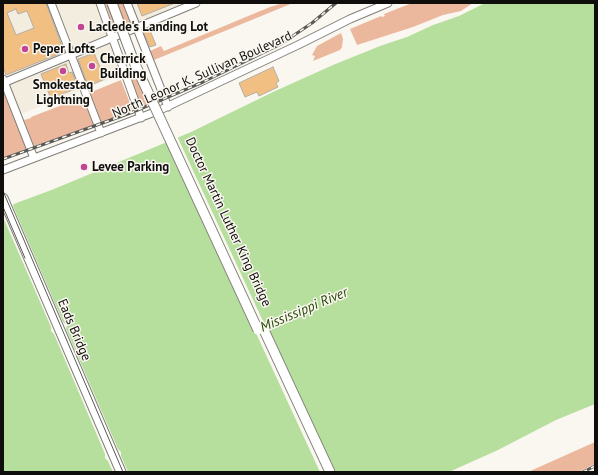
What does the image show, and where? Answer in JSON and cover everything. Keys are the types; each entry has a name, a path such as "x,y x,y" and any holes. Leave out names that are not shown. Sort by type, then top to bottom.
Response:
{"main road":[{"name":"Doctor Martin Luther King Bridge","path":"112,3 134,62 324,472"},
{"name":"Doctor Martin Luther King Bridge","path":"117,3 136,53 330,472"},
{"name":"Eads Bridge","path":"3,198 121,472"}],"street":[{"path":"51,3 101,133"},
{"path":"100,3 141,118"},
{"path":"127,3 168,107"},
{"path":"34,158 4,81 196,3"},
{"name":"North Leonor K. Sullivan Boulevard","path":"3,170 168,107 305,42 376,5 388,3"},
{"name":"North Leonor K. Sullivan Boulevard","path":"3,176 23,163"}],"shaded area":[{"path":"3,3 97,3 120,75 21,114 3,80"},
{"path":"105,3 123,3 131,23 118,30 114,28"},
{"path":"130,3 189,3 140,23 137,21"},
{"path":"283,3 293,3 154,60 150,51 161,46 164,51"},
{"path":"412,3 473,3 461,11 443,15 413,27 357,45 350,29 381,16 385,16 384,14"},
{"path":"341,33 343,39 340,50 313,61 315,56 312,55 317,46"},
{"path":"136,74 150,104 142,107 130,76"},
{"path":"121,80 133,111 101,123 89,93"},
{"path":"3,88 28,148 3,158"},
{"path":"83,97 95,125 34,146 24,120"},
{"path":"595,442 595,464 579,472 528,472"}],"water":[{"name":"Mississippi River","path":"485,3 595,3 595,404 556,420 498,450 449,472 3,472 3,208 54,189 191,132 333,65 459,16"}],"pier":[{"path":"177,136 333,472 320,472 167,140"},
{"path":"14,202 13,206 63,322 67,325 66,329 118,449 121,452 121,456 128,472 113,472 105,458 105,454 54,334 51,331 51,327 3,217 3,206"}],"building":[{"path":"3,3 46,3 64,52 6,75 3,67","holes":["16,9 18,14 27,11 34,28 16,35 7,13"]},
{"path":"137,3 175,3 142,16"},
{"path":"149,28 156,45 150,47 143,31"},
{"name":"Cherrick Building","path":"94,53 105,79 88,86 78,59"},
{"path":"66,64 69,73 72,72 78,88 59,95 60,98 52,101 41,74"},
{"path":"273,67 279,81 276,83 278,87 259,96 257,92 245,97 239,83"}],"tram line":[{"path":"3,191 123,472"},
{"path":"3,207 25,258"}],"railway":[{"path":"3,159 133,112 203,82 281,44 312,23 336,3"},
{"path":"583,472 595,466"}],"place":[{"name":"Laclede's Landing Lot","path":"81,27"},
{"name":"Peper Lofts","path":"25,49"},
{"name":"Cherrick Building","path":"92,66"},
{"name":"Smokestaq Lightning","path":"63,71"},
{"name":"Levee Parking","path":"84,167"}]}
